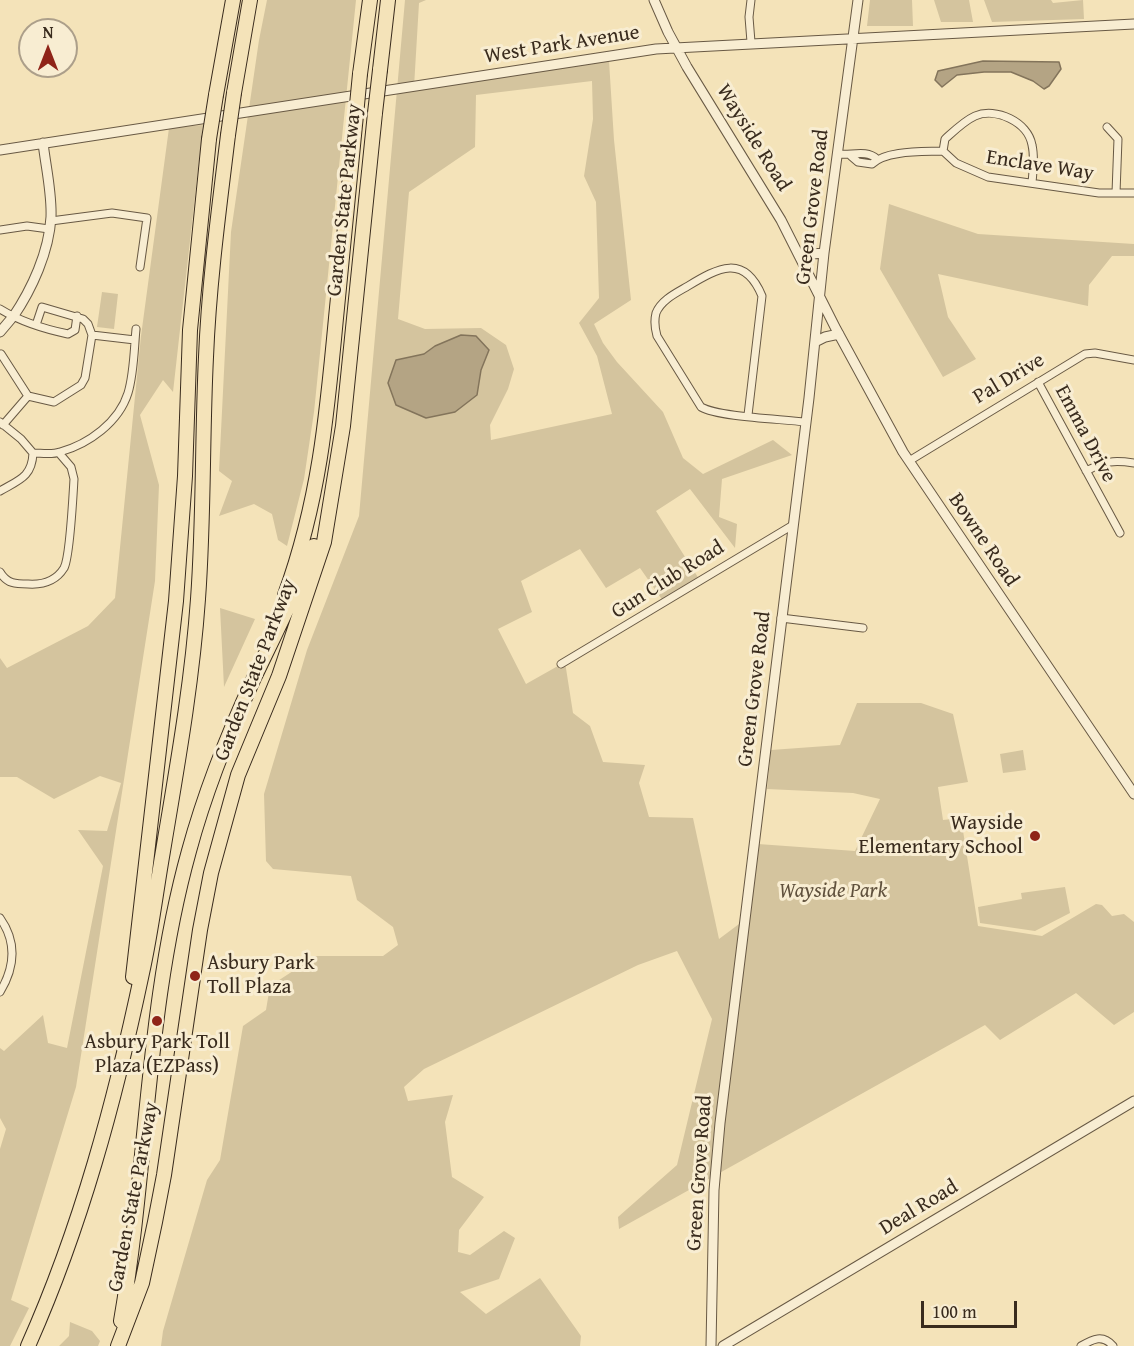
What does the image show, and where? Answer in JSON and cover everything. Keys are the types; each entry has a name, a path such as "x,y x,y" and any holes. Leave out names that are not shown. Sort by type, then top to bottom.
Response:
{"highway":[{"name":"Garden State Parkway","path":"131,1018 133,973 176,601 190,324 209,140 233,0"},
{"name":"Garden State Parkway","path":"28,1346 64,1257 88,1188 116,1086 142,973 183,732 194,648 201,550 206,354 217,222 234,93 250,0"},
{"name":"Garden State Parkway","path":"254,678 298,557 324,444 369,0"},
{"name":"Garden State Parkway","path":"118,1346 142,1283 155,1222 210,873 238,775 279,676 324,542 344,426 388,0"},
{"path":"118,1346 129,1271 161,983 173,914 188,852 204,803 254,678 285,617 310,558 331,493"}],"street":[{"name":"Wayside Road","path":"654,0 676,47 764,189 820,296"},
{"path":"751,0 749,17 751,42"},
{"name":"Green Grove Road","path":"711,1346 715,1174 824,253 858,0"},
{"name":"West Park Avenue","path":"0,150 630,52 751,42 1134,24"},
{"path":"838,154 851,156 858,162 872,164 877,159 890,155 944,151 945,139 958,128 976,116 990,113 1005,117 1023,127 1032,142 1034,165 1032,183"},
{"path":"1107,127 1118,139 1116,193"},
{"path":"0,332 12,318 34,281 44,254 50,225 50,193 43,143"},
{"name":"Enclave Way","path":"944,151 956,163 988,177 1099,193 1134,193"},
{"path":"0,230 50,225 111,213 147,218 140,267"},
{"path":"800,255 824,253"},
{"path":"748,416 762,296 749,274 741,269 724,267 714,270 666,299 657,313 655,328 657,336 701,407 707,410 748,416 805,422"},
{"name":"Bowne Road","path":"820,296 885,422 1134,794"},
{"path":"1,354 28,396 54,402 79,388 85,378 92,335 88,324 77,316 42,307 36,325"},
{"path":"0,309 12,318 71,334 75,330 77,316"},
{"path":"28,396 2,423 33,453 59,453 103,429 121,408 131,381 136,329"},
{"path":"815,342 830,335 839,334"},
{"path":"92,335 135,340"},
{"name":"Pal Drive","path":"909,460 1085,354 1095,353 1134,360"},
{"name":"Emma Drive","path":"1038,382 1120,533"},
{"path":"0,491 20,480 30,470 33,453"},
{"path":"0,572 3,578 11,583 39,585 50,581 65,566 74,479 71,467 59,453"},
{"path":"1086,471 1106,461 1134,463"},
{"name":"Gun Club Road","path":"561,664 793,525"},
{"path":"782,618 863,628"},
{"path":"0,918 9,933 13,949 12,965 0,992"},
{"name":"Deal Road","path":"723,1346 1134,1101"},
{"path":"1081,1346 1099,1338 1108,1341 1113,1346"}],"green space":[{"path":"267,0 356,0 314,412 304,479 287,546 278,540 272,514 254,504 219,516 232,481 219,471 231,232"},
{"name":"Wayside Park","path":"405,0 426,0 419,3 414,87 609,61 614,140 631,300 594,324 603,343 617,362 663,412 683,458 703,474 773,440 792,455 722,479 719,517 737,524 735,548 690,489 656,511 699,579 663,601 640,568 606,588 580,549 521,581 532,612 498,629 526,684 565,662 573,713 590,726 603,762 645,765 639,783 649,817 693,818 719,939 743,921 758,844 855,851 880,799 853,793 767,789 771,750 840,745 857,703 921,703 953,714 968,782 938,787 943,820 961,818 978,926 1042,936 1096,904 1102,905 1112,916 1124,914 1134,922 1134,1012 1114,1025 1076,993 1000,1040 985,1025 619,1229 618,1217 677,1165 712,1019 677,951 638,965 424,1069 404,1087 408,1101 453,1095 445,1122 452,1177 484,1197 459,1230 458,1252 470,1255 504,1231 515,1238 499,1279 460,1292 486,1314 540,1278 581,1336 580,1346 161,1346 163,1331 207,1180 220,1160 243,1026 266,1010 270,986 316,956 383,956 398,945 393,927 357,900 351,876 273,869 266,861 264,794 307,650 359,516","holes":["592,81 593,119 584,176 596,202 599,298 579,323 597,356 612,414 491,440 490,425 508,389 514,369 506,345 481,328 425,329 398,319 409,192 475,147 476,95"]},
{"path":"870,0 912,0 913,26 867,26"},
{"path":"934,0 969,0 973,22 941,22"},
{"path":"984,0 1051,0 1053,3 1083,0 1084,19 992,22"},
{"path":"203,125 173,392 163,380 140,415 159,485 155,581 76,1087 11,1300 29,1308 10,1346 0,1346 0,1149 6,1129 0,1118 0,1048 4,1051 43,1015 48,1043 67,1048 103,866 78,830 107,831 121,783 100,776 54,799 17,777 0,777 0,658 7,668 88,626 115,598 141,336 169,128"},
{"path":"889,204 978,234 1134,244 1134,256 1112,256 1089,285 1088,306 938,274 948,317 976,359 943,377 880,269"},
{"path":"102,292 118,294 114,329 97,327"},
{"path":"220,608 255,619 224,687"},
{"path":"1023,750 1026,770 1003,773 1000,754"},
{"path":"1065,887 1070,913 1035,931 980,923 978,907 1022,899 1021,893"},
{"path":"70,1322 92,1331 100,1341 98,1346 59,1346 69,1336"}],"shaded area":[{"path":"983,61 1059,62 1061,69 1049,86 1044,89 1033,81 1011,72 957,75 942,87 935,80 938,71"},
{"path":"461,335 476,336 489,350 481,370 477,395 455,412 426,418 396,405 388,383 396,360 424,354 435,346"}],"place":[{"name":"Wayside Elementary School","path":"1035,836"},
{"name":"Asbury Park Toll Plaza","path":"195,976"},
{"name":"Asbury Park Toll Plaza (EZPass)","path":"157,1021"}]}
